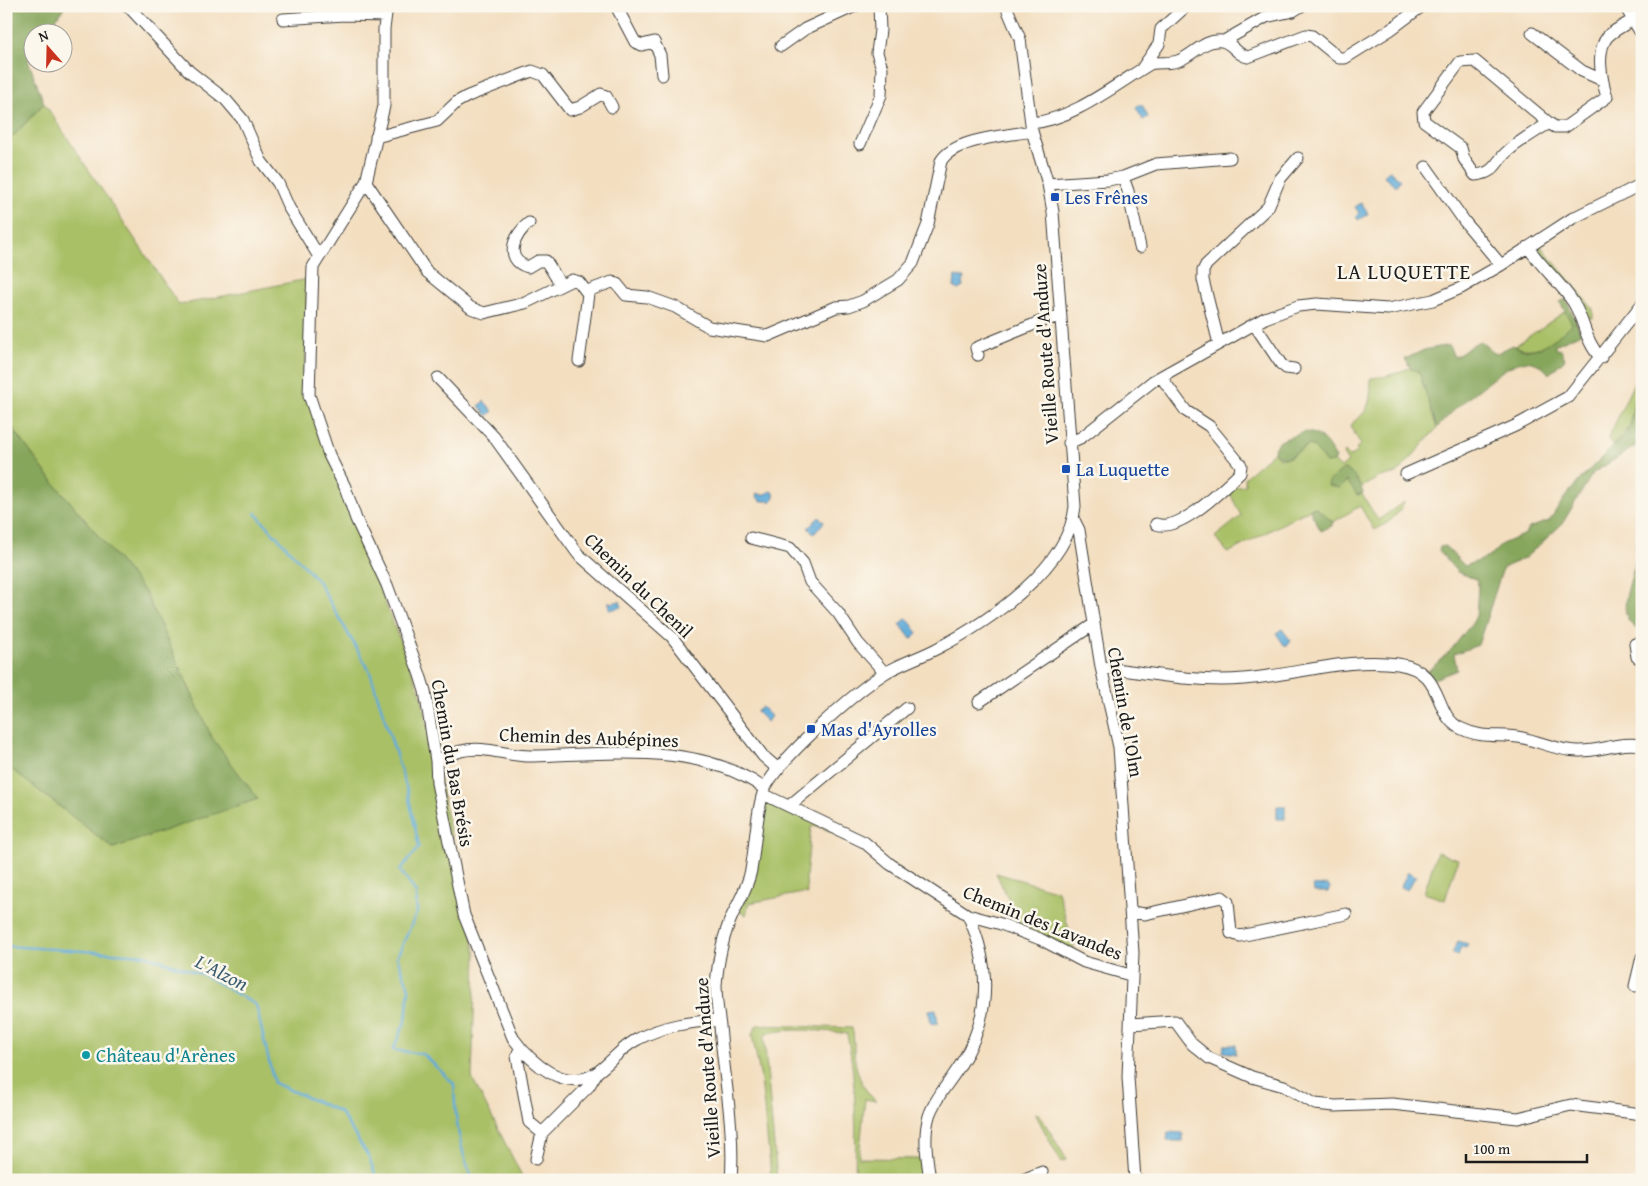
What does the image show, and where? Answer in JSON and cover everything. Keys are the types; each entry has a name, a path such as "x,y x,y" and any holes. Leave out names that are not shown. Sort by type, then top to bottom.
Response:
{"street":[{"path":"128,6 189,71 226,100 243,120 261,161 278,183 289,208 318,256"},
{"path":"616,6 635,42 642,45 654,42 657,48 662,75"},
{"path":"781,46 805,29 855,6"},
{"path":"860,144 881,95 882,68 877,53 880,30 878,6"},
{"name":"Vieille Route d'Anduze","path":"731,1180 732,1138 716,988 718,961 724,935 741,900 751,871 764,791 778,769 830,718 885,673 963,634 1007,603 1043,569 1060,547 1074,520 1075,506 1059,318 1053,212 1048,184 1032,127 1020,39 1006,6"},
{"path":"580,361 588,294 590,290 612,282 626,295 647,297 675,307 708,327 768,336 779,333 836,306 849,306 863,301 898,280 913,263 928,224 941,161 947,152 962,145 1032,127 1068,114 1142,69 1160,61 1170,63 1180,61 1213,40 1224,41 1266,17 1293,11 1301,6"},
{"path":"1224,41 1240,56 1248,57 1306,35 1312,36 1339,58 1344,58 1390,30 1422,6"},
{"path":"1142,69 1159,44 1162,29 1183,9"},
{"path":"283,19 386,11"},
{"name":"Chemin du Bas Brésis","path":"386,11 384,106 366,182 318,256 313,267 309,395 329,455 345,487 356,519 388,585 425,691 436,761 437,783 464,915 505,1021 520,1048 543,1069 557,1076 571,1080 586,1078 597,1072 636,1039 683,1022 719,1020"},
{"path":"1549,122 1507,152 1498,165 1485,174 1475,175 1464,159 1461,148 1424,121 1423,112 1460,62 1475,61 1549,122 1555,127 1565,128 1607,97 1602,80 1602,51 1607,37 1635,19"},
{"path":"1532,33 1582,71 1602,80"},
{"path":"376,138 437,121 458,102 468,96 532,71 543,75 570,110 580,107 601,94 606,96 612,107"},
{"path":"1048,184 1108,180 1156,164 1230,158"},
{"path":"1219,344 1203,272 1206,265 1268,207 1280,178 1298,158"},
{"path":"1426,167 1465,222 1501,265"},
{"path":"1123,176 1140,247"},
{"path":"366,182 426,272 471,308 484,313 525,303 572,280 579,282 588,294"},
{"path":"1069,443 1082,437 1160,377 1276,313 1309,304 1388,309 1422,303 1461,288 1501,265 1565,222 1642,184"},
{"path":"529,223 514,240 515,258 521,265 528,267 538,261 546,261 561,286"},
{"path":"1528,247 1572,300 1580,314 1591,346 1601,358"},
{"path":"1406,474 1515,426 1564,400 1573,393 1642,304"},
{"path":"978,355 976,348 1047,319 1059,318"},
{"path":"1254,324 1281,364 1286,368 1294,369"},
{"path":"1156,524 1169,525 1187,517 1240,473 1241,465 1206,424 1186,411 1160,377"},
{"name":"Chemin du Chenil","path":"438,378 494,437 578,554 672,637 763,756 778,769"},
{"name":"Chemin de l'Olm","path":"1074,520 1079,530 1101,667 1118,747 1133,961 1130,975 1131,1024 1128,1078 1135,1180"},
{"path":"751,538 790,548 803,562 810,582 838,613 858,642 885,673"},
{"path":"980,702 1094,624"},
{"path":"1634,644 1637,657 1642,660"},
{"path":"1101,667 1222,680 1263,677 1346,662 1396,664 1414,669 1429,679 1452,723 1480,736 1520,738 1578,751 1622,744 1642,746"},
{"path":"789,806 907,708"},
{"name":"Chemin des Aubépines","path":"436,761 461,751 478,750 530,756 588,752 670,755 724,766 749,778 764,791"},
{"name":"Chemin des Lavandes","path":"764,791 789,806 864,842 890,864 968,915 1001,924 1040,940 1084,962 1130,975"},
{"path":"1130,912 1145,914 1222,897 1228,902 1231,933 1238,936 1346,914"},
{"path":"930,1180 925,1138 930,1114 970,1050 985,1003 983,965 977,937 968,915"},
{"path":"1635,986 1642,957"},
{"path":"1131,1024 1175,1021 1192,1044 1209,1058 1252,1077 1284,1086 1315,1104 1335,1106 1392,1104 1518,1118 1570,1106 1642,1114"},
{"path":"520,1048 517,1056 529,1122 542,1133 536,1158"},
{"name":"Chemin du Bas Brésis","path":"542,1133 589,1086 597,1072"},
{"path":"1022,1180 1042,1172"}],"green space":[{"path":"6,6 65,6 54,22 22,22 22,72 32,72 44,103 6,144"},
{"path":"44,103 179,305 307,279 305,390 354,524 421,694 476,955 472,1078 524,1180 6,1180 6,765 113,848 257,799 212,738 145,592 46,473 6,419 6,144"},
{"path":"1540,245 1593,309 1593,318 1587,318 1577,299 1537,247"},
{"path":"1566,299 1581,333 1555,345 1558,350 1561,349 1565,359 1549,374 1540,366 1531,362 1521,362 1512,366 1493,378 1466,400 1437,428 1419,372 1411,369 1405,359 1424,350 1449,345 1454,357 1480,341 1495,354 1513,345 1529,350 1537,348 1560,335 1572,324 1560,302"},
{"path":"1567,310 1573,324 1553,340 1539,348 1523,349 1515,346"},
{"path":"1638,357 1642,359 1642,392 1632,412 1630,426 1613,445 1608,439 1641,367"},
{"path":"1410,368 1419,371 1437,428 1398,473 1380,477 1362,487 1345,469 1329,481 1339,488 1345,482 1349,483 1360,495 1362,494 1378,520 1404,502 1396,515 1374,530 1360,506 1332,523 1316,508 1312,508 1228,553 1215,537 1241,516 1229,491 1234,487 1245,485 1245,477 1274,452 1279,458 1288,458 1309,445 1314,446 1326,463 1334,461 1341,468 1348,462 1343,454 1345,452 1349,457 1358,452 1356,448 1361,445 1351,427 1365,412 1370,398 1371,378 1387,376"},
{"path":"1642,392 1642,442 1593,473 1562,524 1525,558 1503,568 1478,645 1454,654 1457,670 1434,679 1426,673 1450,651 1476,616 1478,587 1476,579 1457,572 1439,551 1440,547 1445,546 1465,566 1489,557 1502,544 1525,534 1529,528 1549,521 1565,497 1585,474 1625,434 1630,426 1634,402"},
{"path":"6,419 46,473 145,592 212,738 258,799 113,848 6,765"},
{"path":"1303,432 1314,434 1323,440 1336,458 1334,462 1326,463 1314,447 1309,445 1287,457 1278,456 1274,452 1275,447 1281,441"},
{"path":"1343,469 1355,478 1363,493 1357,495 1347,481 1339,488 1328,486 1329,481"},
{"path":"1312,508 1316,508 1332,521 1332,526 1321,531 1310,511"},
{"path":"1642,536 1641,631 1631,623 1626,614 1625,603 1635,565 1636,543"},
{"path":"767,800 845,837 844,840 843,837 818,826 811,827 806,877 807,894 803,893 749,903 746,915 739,910"},
{"path":"1437,852 1458,859 1445,900 1424,893"},
{"path":"996,873 1058,891 1076,954 1021,927"},
{"path":"757,1025 852,1028 858,1072 863,1085 876,1101 865,1099 859,1158 924,1159 926,1180 855,1180 856,1125 853,1070 847,1034 804,1030 780,1031 764,1036 777,1179 771,1175 761,1079 752,1035"},
{"path":"1035,1113 1040,1115 1067,1160 1061,1162"}],"water":[{"path":"1138,105 1142,105 1148,117 1143,120 1136,108"},
{"path":"1389,170 1400,179 1396,186 1384,176"},
{"path":"1361,203 1368,214 1358,220 1356,216 1359,213 1355,207"},
{"path":"955,276 964,278 963,286 959,290 954,288"},
{"path":"484,401 493,411 487,416 479,406"},
{"path":"771,491 775,494 772,501 760,501 756,495 757,493 763,495"},
{"path":"819,517 824,522 814,534 808,528"},
{"path":"609,601 611,603 620,601 622,607 609,610"},
{"path":"907,618 918,633 911,639 900,624"},
{"path":"1282,629 1291,641 1288,645 1284,645 1276,633"},
{"path":"762,707 771,716 767,722 756,711"},
{"path":"1277,806 1285,806 1285,819 1277,819"},
{"path":"1408,872 1416,876 1407,890 1400,887"},
{"path":"1328,885 1330,888 1328,892 1314,892 1313,886"},
{"path":"1458,941 1468,944 1466,948 1461,947 1458,956 1452,954"},
{"path":"936,1009 938,1023 931,1024 929,1010"},
{"path":"1224,1045 1236,1045 1236,1054 1223,1052"},
{"path":"1168,1132 1183,1133 1183,1141 1167,1141"}],"waterway":[{"path":"255,513 318,581 370,672 408,793 419,847 400,870 416,893 417,912 397,957 409,988 406,1020 393,1050 423,1054 454,1084 455,1109 459,1133 464,1157 473,1180"},
{"name":"L'Alzon","path":"6,946 145,955 204,975 256,1005 274,1083 340,1112 369,1157 377,1180"}],"place":[{"name":"Les Frênes","path":"1055,197"},
{"name":"La Luquette","path":"1066,469"},
{"name":"Mas d'Ayrolles","path":"811,729"},
{"name":"Château d'Arènes","path":"86,1055"}],"district":[{"name":"LA LUQUETTE","path":"1404,271"}]}
